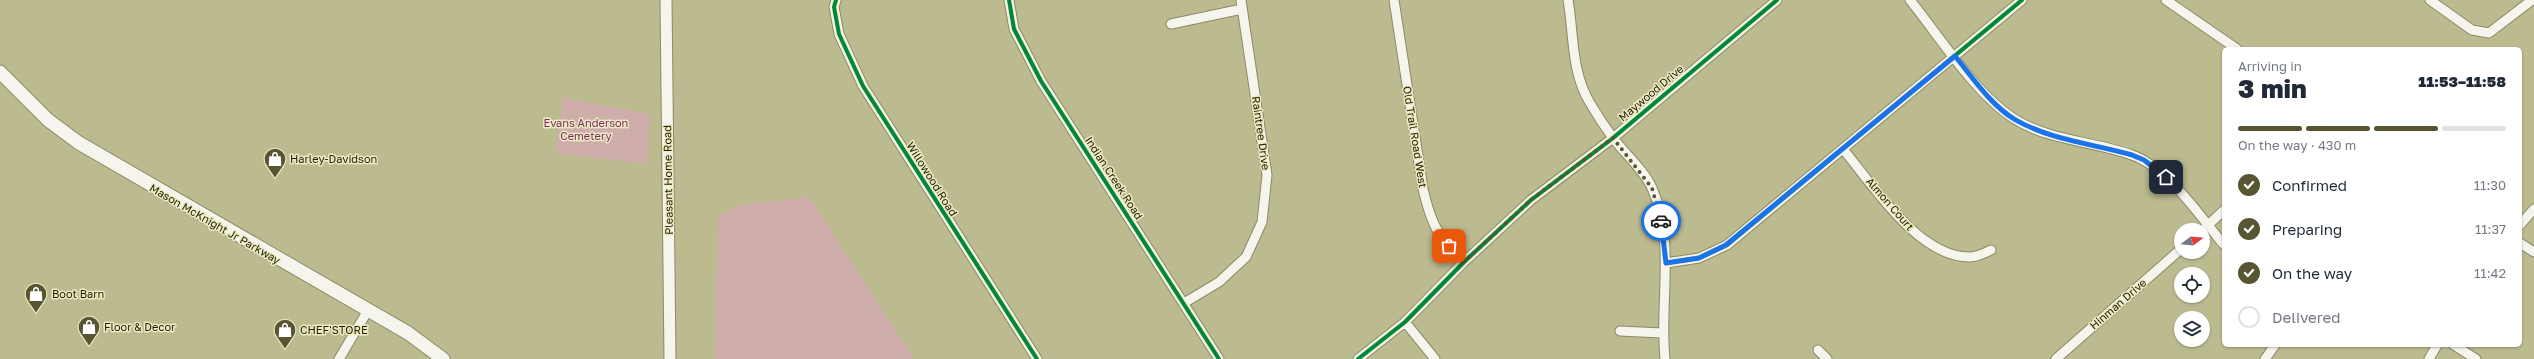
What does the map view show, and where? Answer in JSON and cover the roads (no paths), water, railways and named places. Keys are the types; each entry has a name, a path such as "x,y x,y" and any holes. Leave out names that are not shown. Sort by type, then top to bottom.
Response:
{"main road":[{"name":"Mason McKnight Jr Parkway","path":"0,72 48,120 79,143 367,312 408,333 443,359"}],"street":[{"name":"Pleasant Home Road","path":"666,0 670,359"},
{"name":"Willowood Road","path":"836,0 834,7 839,34 863,86 1037,359"},
{"name":"Indian Creek Road","path":"1009,0 1014,29 1041,81 1219,359"},
{"name":"Old Trail Road West","path":"1394,0 1421,182 1430,219 1442,238 1464,262"},
{"path":"1568,0 1579,78 1589,102 1613,138 1652,188 1662,223 1666,263 1662,333 1665,359"},
{"name":"Maywood Drive","path":"1358,359 1405,322 1464,262 1531,200 1613,138 1776,0"},
{"path":"1910,0 1982,90 2014,119 2045,132 2119,151 2144,160 2166,177 2201,223"},
{"path":"1666,263 1699,258 1726,245 2022,0"},
{"path":"2166,0 2234,47"},
{"path":"2430,0 2472,30 2489,33 2532,0"},
{"name":"Raintree Drive","path":"1184,303 1219,282 1246,257 1262,222 1267,175 1242,4"},
{"path":"1171,24 1242,4"},
{"name":"Almon Court","path":"1843,149 1905,222 1932,245 1960,256 1972,257 1991,250"},
{"path":"2522,223 2534,209"},
{"path":"2210,223 2222,212"},
{"path":"2210,232 2222,243"},
{"path":"2522,243 2534,252"},
{"name":"Hinman Drive","path":"2056,359 2174,255"},
{"path":"340,359 367,312"},
{"path":"1405,322 1435,359"},
{"path":"1620,331 1662,333"},
{"path":"2265,359 2274,347"},
{"path":"2429,359 2436,347"},
{"path":"2457,347 2476,359"},
{"path":"1818,350 1827,359"}],"place":[{"name":"Harley-Davidson","path":"275,178"},
{"name":"Boot Barn","path":"36,314"},
{"name":"Floor & Decor","path":"89,346"},
{"name":"CHEF'STORE","path":"285,350"}],"park label":[{"name":"Evans Anderson Cemetery","path":"586,129"}]}
